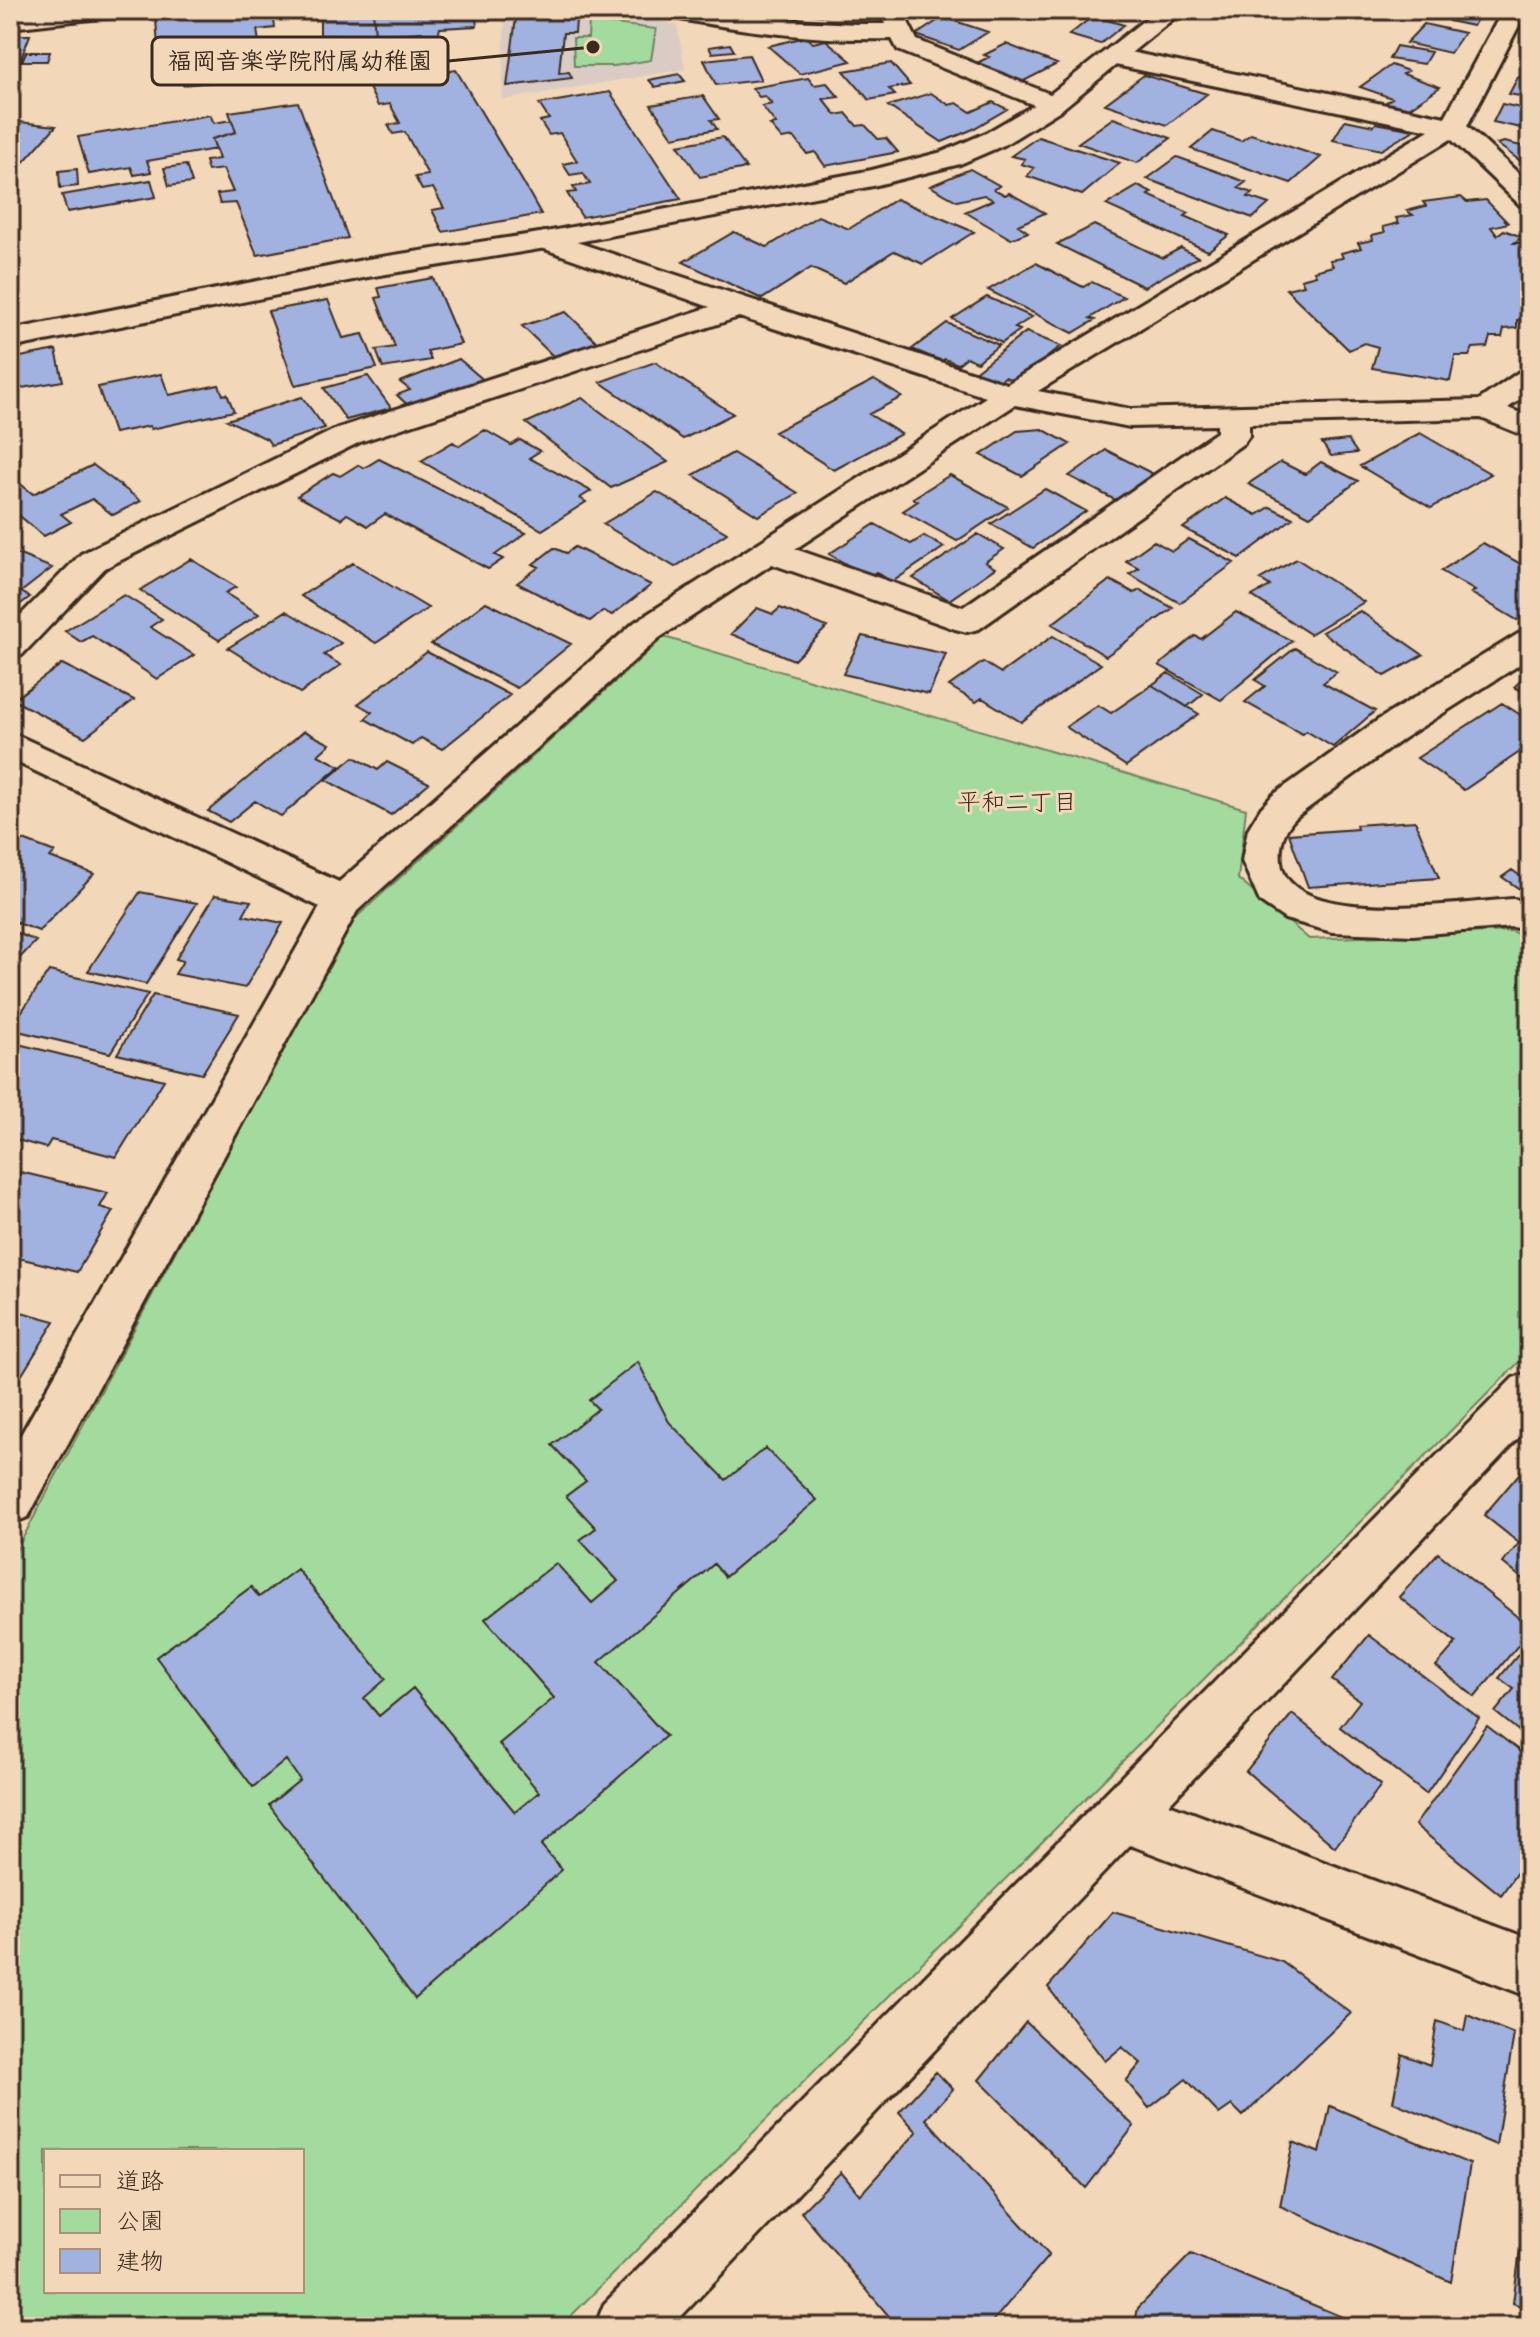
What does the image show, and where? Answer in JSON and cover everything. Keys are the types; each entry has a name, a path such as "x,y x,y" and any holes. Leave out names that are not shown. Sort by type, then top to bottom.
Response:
{"street":[{"path":"10,21 109,10"},
{"path":"669,10 719,20 844,34 901,20 907,45 1053,104"},
{"path":"10,339 368,268 546,240 873,178 951,158 995,139 1053,104 1172,10"},
{"path":"10,1501 343,901 647,630 1010,395 1453,127 1515,10"},
{"path":"1115,57 1453,127 1530,199"},
{"path":"546,240 1010,395 1130,418 1486,409 1530,429"},
{"path":"10,647 93,561 349,435 739,307"},
{"path":"1486,409 1530,378"},
{"path":"768,551 967,621 1233,436 1233,414"},
{"path":"1530,642 1334,769 1276,815 1259,847 1264,880 1281,899 1304,912 1361,922 1513,913 1530,917"},
{"path":"10,744 343,901"},
{"path":"627,2327 1530,1393"},
{"path":"1121,1814 1530,1968"}],"shaded area":[{"path":"505,10 610,10 677,25 685,69 502,100"}],"green space":[{"path":"589,21 656,29 651,60 614,66 574,66 573,38 588,38"},
{"path":"664,637 1246,809 1238,879 1309,939 1512,931 1530,942 1530,1351 560,2327 10,2327 10,1562 351,922"}],"building":[{"path":"245,10 273,11 275,28 257,30 265,77 183,85 179,45 158,47 156,19"},
{"path":"320,10 373,10 375,35 320,36"},
{"path":"373,10 475,10 477,26 440,28 437,38 432,39 425,38 422,32 375,35"},
{"path":"517,10 560,10 560,19 576,19 575,33 563,33 559,73 569,72 572,78 507,86"},
{"path":"762,10 830,10 828,16"},
{"path":"970,10 1014,10 1002,19"},
{"path":"1441,10 1482,10 1473,26 1449,21 1451,17 1438,15"},
{"path":"1093,16 1124,25 1100,44 1069,35"},
{"path":"943,17 988,32 959,50 916,35"},
{"path":"1424,24 1464,33 1450,53 1406,43"},
{"path":"10,35 30,35 20,61 10,61"},
{"path":"806,37 813,43 826,40 851,61 800,74 768,46"},
{"path":"730,44 734,51 712,53 709,47"},
{"path":"1006,44 1057,64 1022,82 977,63 989,57 984,55"},
{"path":"1396,46 1431,52 1424,64 1389,59"},
{"path":"26,52 50,52 47,61 22,61"},
{"path":"749,55 761,80 716,85 704,60"},
{"path":"891,63 910,85 889,89 895,95 869,100 844,71"},
{"path":"1391,65 1408,71 1403,74 1440,87 1406,110 1385,103 1392,98 1360,87"},
{"path":"456,70 541,214 443,232 432,210 444,208 433,188 422,190 415,177 428,175 405,132 393,134 388,125 400,123 390,104 378,106 367,84"},
{"path":"679,74 685,81 655,87 649,80"},
{"path":"1144,75 1207,94 1167,125 1105,104"},
{"path":"1518,77 1530,80 1530,98 1509,94"},
{"path":"808,78 814,85 827,83 839,97 823,99 836,115 846,113 857,126 865,125 878,139 886,138 898,152 825,166 815,152 807,154 794,137 782,139 770,125 776,124 762,106 772,104 765,96 759,97 752,88"},
{"path":"610,92 681,199 582,217 567,193 576,192 573,187 590,184 583,173 570,175 563,164 577,161 560,133 549,135 540,121 549,119 539,104"},
{"path":"931,93 949,105 957,103 971,112 993,102 1007,109 971,130 942,142 888,106"},
{"path":"703,96 719,119 711,120 717,129 673,137 651,105"},
{"path":"298,102 348,238 257,255 236,203 220,204 217,194 233,192 223,169 208,171 205,161 219,159 212,139 236,132 229,112"},
{"path":"1502,104 1530,110 1530,130 1493,122"},
{"path":"210,115 214,123 232,120 236,132 212,139 216,149 147,161 151,172 134,175 131,167 89,174 78,137"},
{"path":"1113,118 1171,138 1137,163 1078,143"},
{"path":"1345,120 1414,130 1381,150 1333,140"},
{"path":"10,121 56,126 20,166 10,165"},
{"path":"1213,131 1241,141 1251,134 1321,157 1291,183 1191,149"},
{"path":"723,137 746,168 700,177 678,145"},
{"path":"1038,137 1120,163 1082,195 1027,176 1034,168 1021,164 1025,159 1011,156"},
{"path":"1504,142 1530,148 1530,168 1497,144"},
{"path":"1177,157 1246,182 1238,188 1253,193 1248,197 1269,204 1253,218 1147,179"},
{"path":"186,165 192,183 169,186 164,168"},
{"path":"77,169 78,186 60,188 59,171"},
{"path":"970,169 1000,186 994,189 1005,195 1009,193 1045,213 1018,225 1028,232 1011,239 965,212 993,200 984,195 957,201 930,186"},
{"path":"151,180 156,197 67,212 62,195"},
{"path":"10,186 17,186 17,213 10,214"},
{"path":"1138,186 1152,193 1148,195 1189,213 1185,216 1229,235 1208,251 1106,205"},
{"path":"1461,197 1467,202 1486,200 1508,223 1491,227 1497,235 1504,230 1522,237 1514,243 1530,243 1530,317 1529,320 1517,320 1517,328 1504,329 1502,337 1490,337 1487,347 1473,348 1469,356 1455,356 1450,381 1372,368 1378,347 1364,343 1349,350 1286,289 1304,285 1301,279 1316,275 1314,271 1333,266 1330,260 1343,258 1341,253 1361,248 1358,243 1373,240 1372,235 1385,232 1383,227 1399,223 1396,218 1413,215 1407,211 1426,206 1423,202"},
{"path":"896,199 974,232 923,264 894,251 844,283 811,268 762,299 683,262 734,232 767,247 818,216 849,229"},
{"path":"1094,225 1162,258 1181,248 1198,257 1144,287 1057,244"},
{"path":"1036,263 1083,287 1092,282 1124,297 1090,318 1095,320 1073,333 988,290"},
{"path":"433,278 461,344 427,351 431,360 383,368 376,350 395,347 376,298 381,297 378,288"},
{"path":"987,297 1032,317 1015,328 1020,330 1002,343 952,319"},
{"path":"328,300 343,338 363,334 377,368 295,385 268,311"},
{"path":"566,312 598,343 554,357 522,326"},
{"path":"947,323 999,345 977,362 967,357 958,364 945,359 941,361 912,349"},
{"path":"1026,332 1061,346 1017,382 1005,377 995,384 972,374"},
{"path":"56,350 63,381 10,390 10,359"},
{"path":"459,359 487,383 415,412 397,395 410,390 400,382"},
{"path":"655,362 733,414 683,439 600,382"},
{"path":"161,374 169,395 219,385 223,395 227,394 234,411 151,429 150,426 114,433 98,387"},
{"path":"368,376 391,408 346,420 324,388"},
{"path":"874,380 902,397 869,414 901,434 834,470 774,432"},
{"path":"302,397 325,428 271,445 267,439 227,420"},
{"path":"582,398 668,462 611,488 526,423"},
{"path":"1042,429 1070,444 1022,476 981,455 1017,431"},
{"path":"485,430 511,445 520,440 540,451 529,458 591,491 580,498 586,502 542,530 421,461 453,442 459,446"},
{"path":"1420,433 1491,474 1431,508 1360,466"},
{"path":"1348,440 1357,453 1331,456 1322,443"},
{"path":"1106,450 1159,477 1123,504 1069,476"},
{"path":"733,453 798,493 758,516 693,475"},
{"path":"379,459 526,533 495,555 503,559 488,569 385,514 368,526 347,514 341,519 297,496 333,473 340,476 358,465 364,468"},
{"path":"1281,462 1305,474 1321,462 1358,481 1310,516 1248,484"},
{"path":"93,465 141,501 113,515 92,499 61,514 71,522 44,536 10,508 10,480 13,478 33,494"},
{"path":"950,475 1008,507 957,541 903,511 918,501 913,498"},
{"path":"1045,489 1086,511 1033,548 991,524"},
{"path":"657,492 727,533 675,567 603,524"},
{"path":"1225,498 1257,515 1270,507 1293,518 1240,558 1183,528"},
{"path":"875,524 911,544 924,536 944,547 892,582 876,572 868,577 829,554"},
{"path":"978,534 1004,549 985,562 995,568 949,600 913,578"},
{"path":"1189,539 1234,563 1180,603 1129,574 1139,568 1126,561 1154,541 1172,551"},
{"path":"1483,543 1530,569 1530,611 1517,620 1441,571"},
{"path":"575,547 651,585 612,615 603,611 590,621 517,583 539,567 533,564 554,548 566,553"},
{"path":"10,551 52,568 21,592 30,597 10,612"},
{"path":"191,559 236,587 225,593 259,614 219,640 140,590"},
{"path":"1297,559 1364,602 1310,634 1252,596 1270,586 1260,579"},
{"path":"353,563 428,608 376,643 301,596"},
{"path":"1110,580 1134,593 1140,590 1173,608 1106,656 1052,624"},
{"path":"124,595 162,619 150,627 194,655 157,679 92,636 81,642 65,631"},
{"path":"486,602 571,644 517,688 431,644"},
{"path":"757,608 773,614 780,608 827,627 794,660 731,634"},
{"path":"286,611 341,643 324,655 341,665 300,693 228,648"},
{"path":"1360,611 1423,655 1385,676 1322,632"},
{"path":"1236,612 1292,641 1221,700 1159,665 1195,636 1201,639"},
{"path":"862,636 946,654 929,694 843,674"},
{"path":"1053,636 1101,664 1021,722 982,698 976,702 949,686 983,662 1001,673"},
{"path":"1295,648 1337,672 1323,683 1375,711 1333,747 1306,731 1302,734 1245,702 1265,686 1255,680"},
{"path":"427,652 510,695 442,749 421,738 412,745 365,719 372,712 358,704"},
{"path":"62,664 134,700 85,737 13,700"},
{"path":"1530,672 1530,695 1514,687"},
{"path":"1168,673 1203,694 1187,707 1152,685"},
{"path":"1152,685 1199,714 1126,766 1066,727 1098,705 1111,713"},
{"path":"1502,703 1530,721 1530,745 1464,790 1417,758"},
{"path":"304,731 330,744 318,755 340,766 281,816 255,801 229,822 208,811"},
{"path":"354,757 378,770 387,762 429,783 391,815 326,780"},
{"path":"1415,821 1439,878 1308,887 1289,834 1357,829 1356,825"},
{"path":"10,835 55,852 50,857 94,874 39,931 10,920"},
{"path":"1512,870 1530,883 1530,896 1502,877"},
{"path":"140,892 197,903 146,984 88,971"},
{"path":"215,895 251,901 243,915 283,923 245,988 175,974 183,961 176,959"},
{"path":"10,930 36,941 10,968"},
{"path":"49,971 148,994 110,1053 10,1029"},
{"path":"153,995 239,1014 202,1074 117,1054"},
{"path":"10,1042 164,1080 116,1157 51,1140 46,1148 10,1138 15,1131 10,1130"},
{"path":"20,1172 108,1193 100,1207 113,1211 77,1272 10,1256 10,1189"},
{"path":"10,1309 55,1321 10,1394"},
{"path":"638,1362 669,1422 726,1480 765,1448 817,1500 725,1577 714,1564 599,1662 666,1736 541,1845 562,1870 415,1999 269,1805 300,1780 286,1760 253,1787 156,1657 251,1587 259,1597 297,1569 386,1679 364,1698 379,1716 413,1688 515,1812 539,1792 499,1744 554,1698 485,1619 556,1563 592,1603 618,1581 580,1540 596,1528 566,1496 586,1481 552,1445 598,1409 589,1400"},
{"path":"1525,1467 1530,1471 1530,1585 1503,1563 1519,1543 1484,1515"},
{"path":"1438,1553 1530,1627 1530,1631 1475,1697 1436,1666 1456,1643 1399,1597"},
{"path":"1369,1635 1479,1718 1426,1794 1340,1727 1360,1701 1332,1680"},
{"path":"1530,1640 1530,1740 1495,1712 1514,1689 1499,1678"},
{"path":"1292,1714 1381,1785 1335,1847 1246,1771"},
{"path":"1487,1726 1530,1759 1530,1854 1501,1895 1415,1825"},
{"path":"1113,1912 1282,1962 1351,2013 1243,2116 1232,2105 1219,2114 1186,2079 1149,2108 1126,2081 1141,2063 1122,2047 1105,2061 1048,1987"},
{"path":"1467,2015 1514,2034 1496,2145 1393,2102 1402,2054 1430,2065 1437,2021 1464,2031"},
{"path":"1026,2022 1134,2126 1086,2188 979,2080"},
{"path":"936,2072 953,2089 926,2119 1049,2255 988,2327 898,2327 801,2212 841,2172 860,2195 917,2132 899,2112"},
{"path":"1330,2106 1470,2164 1451,2282 1280,2206 1293,2142 1320,2153"},
{"path":"1530,2184 1530,2310 1513,2303"},
{"path":"1191,2254 1366,2327 1134,2327 1138,2308"}],"place":[{"name":"福岡音楽学院附属幼稚園","path":"593,47"}],"district":[{"name":"平和二丁目","path":"1017,800"}]}
